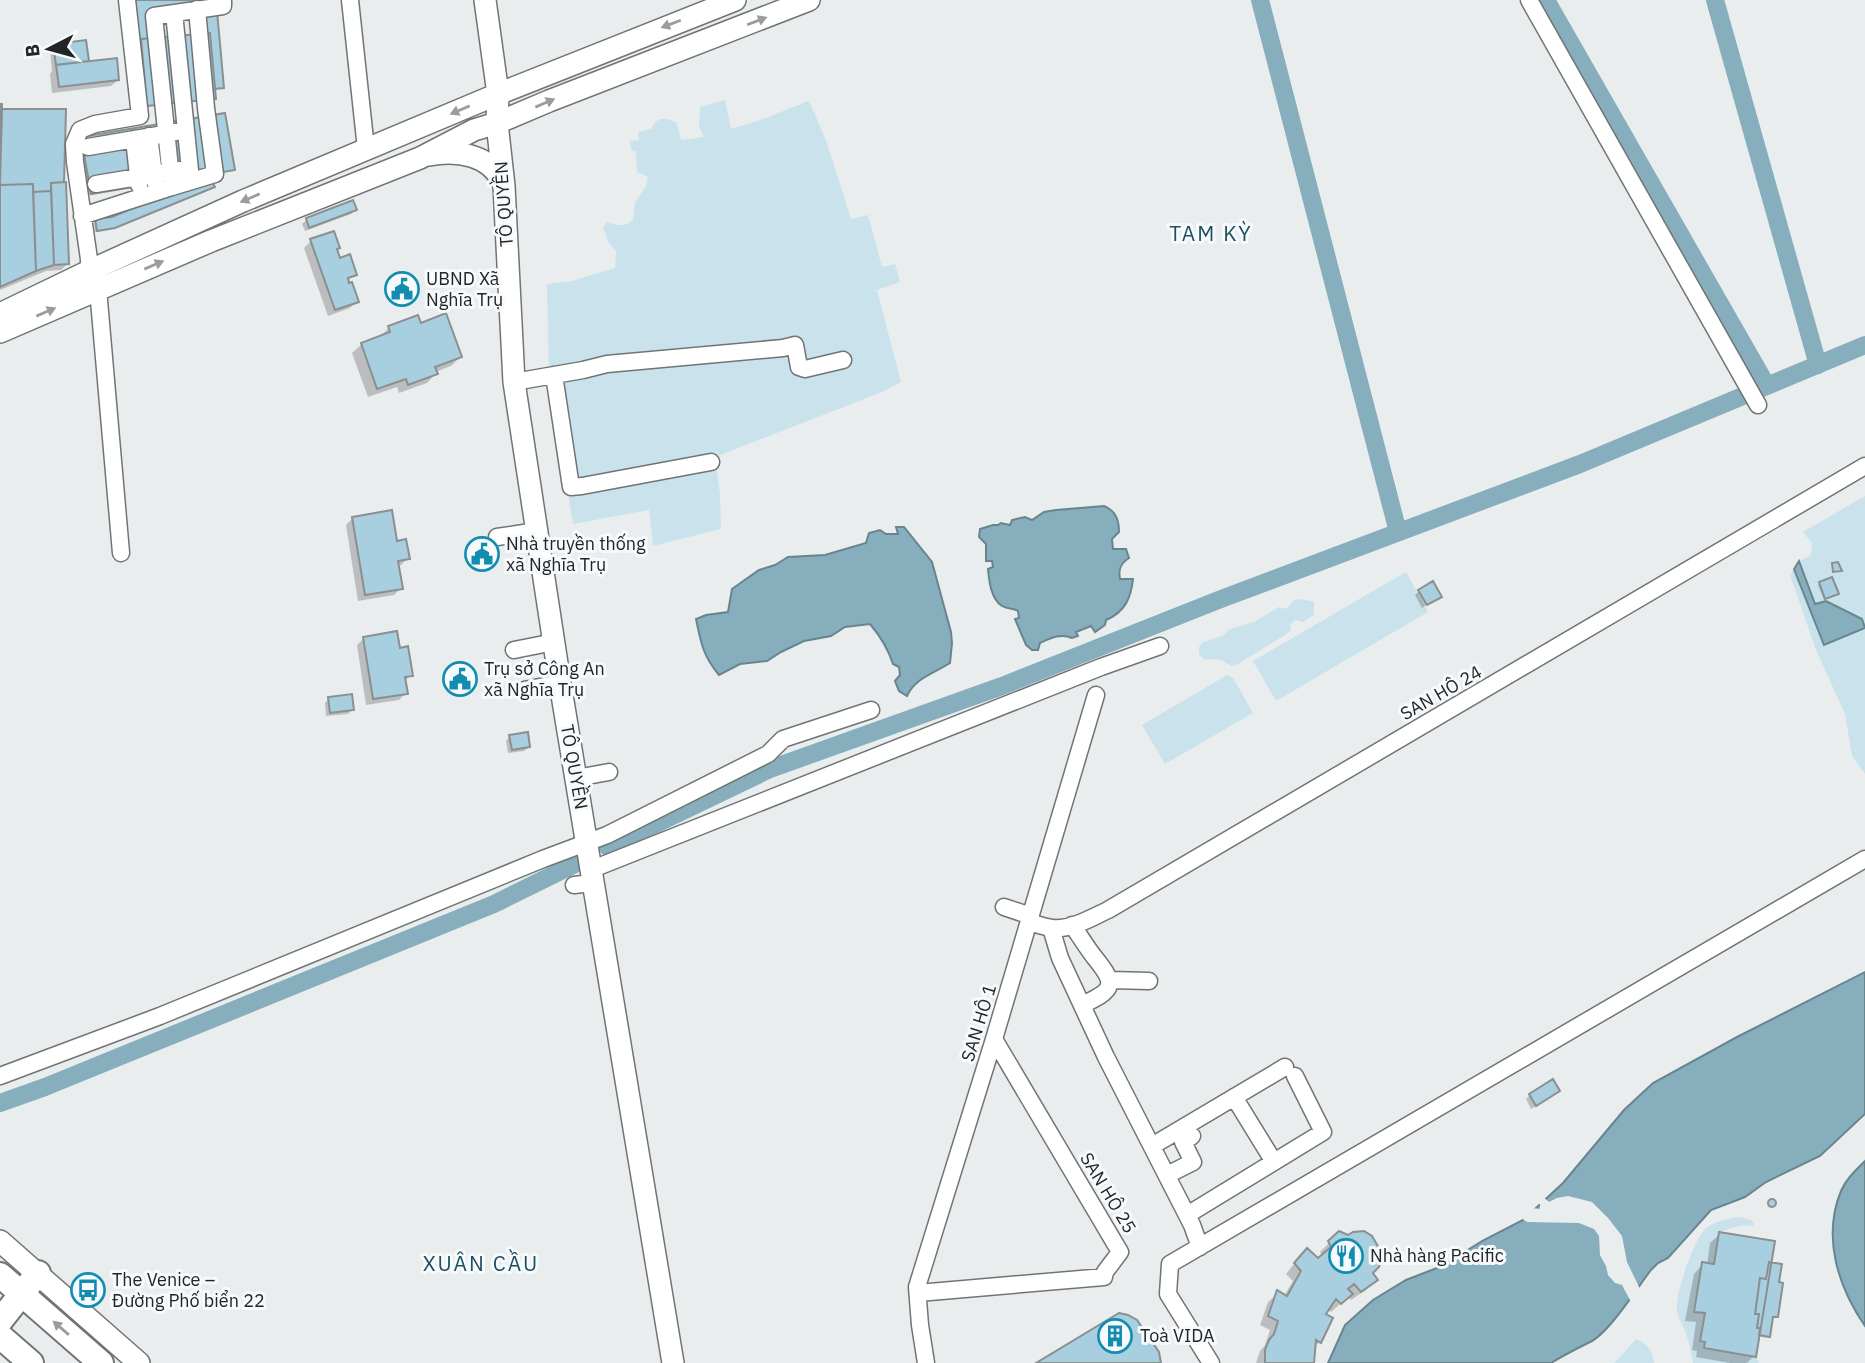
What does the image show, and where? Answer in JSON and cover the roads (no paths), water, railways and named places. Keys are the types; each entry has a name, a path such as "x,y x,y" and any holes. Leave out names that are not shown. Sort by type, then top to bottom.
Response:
{"main road":[{"path":"0,1321 38,1273"},
{"path":"0,1275 101,1363"},
{"path":"0,1336 31,1363"}],"street":[{"path":"127,0 140,116"},
{"path":"155,183 166,133 154,16 223,6 223,0"},
{"path":"350,0 366,149 377,175"},
{"name":"TÔ QUYỀN","path":"485,0 498,94 514,382 587,842 586,879 673,1363"},
{"path":"0,332 243,201 498,94 735,0"},
{"path":"0,314 211,241 420,158 474,130 498,123 809,0"},
{"path":"1529,0 1753,396"},
{"path":"82,216 155,183 190,174 215,174 221,164 216,125 202,68 197,9"},
{"path":"174,13 190,174"},
{"path":"156,43 200,38"},
{"path":"159,72 202,68"},
{"path":"121,552 93,284 74,144 80,130 94,124 140,116 163,104 209,102"},
{"path":"88,146 216,125"},
{"path":"141,137 155,183"},
{"path":"420,158 447,153 470,155 491,164 504,186"},
{"path":"96,184 155,183"},
{"path":"514,382 607,364 795,345 799,367 805,369 843,360"},
{"path":"554,375 571,487 711,461"},
{"name":"SAN HÔ 24","path":"1004,907 1051,928 1073,926 1108,910 1865,466"},
{"path":"497,537 537,531"},
{"path":"514,650 554,642"},
{"path":"586,879 1101,667 1160,646"},
{"path":"524,690 560,683"},
{"name":"SAN HÔ 1","path":"926,1363 918,1287 1096,695"},
{"path":"0,1076 160,1016 607,835 768,754 783,739 871,710"},
{"path":"576,778 609,772"},
{"path":"1211,1363 1168,1294 1170,1264 1865,859"},
{"path":"1073,926 1110,980 1107,989 1099,997 1082,1005"},
{"path":"1051,928 1060,958 1106,1057 1187,1215 1200,1247"},
{"path":"1110,980 1149,982"},
{"name":"SAN HÔ 25","path":"918,1293 1104,1277 1120,1252 994,1039"},
{"path":"1152,1146 1234,1097 1290,1072 1323,1132 1187,1215"},
{"path":"1234,1097 1274,1162"},
{"path":"1167,1175 1193,1163 1182,1142 1192,1136"},
{"path":"0,1241 139,1363"}],"waterway":[{"path":"1260,0 1398,532"},
{"path":"1546,0 1767,386"},
{"path":"1715,0 1818,365"},
{"path":"608,847 770,769 1002,686 1221,599 1580,464 1865,345"},
{"path":"0,1103 494,904 575,864"}],"place":[{"name":"UBND Xã Nghĩa Trụ","path":"402,289"},
{"name":"Nhà truyền thống xã Nghĩa Trụ","path":"482,554"},
{"name":"Trụ sở Công An xã Nghĩa Trụ","path":"460,679"},
{"name":"Nhà hàng Pacific","path":"1346,1256"},
{"name":"The Venice – Đường Phố biển 22","path":"88,1290"},
{"name":"Toà VIDA","path":"1115,1336"}],"district":[{"name":"TAM KỲ","path":"1211,234"},
{"name":"XUÂN CẦU","path":"481,1264"}]}
